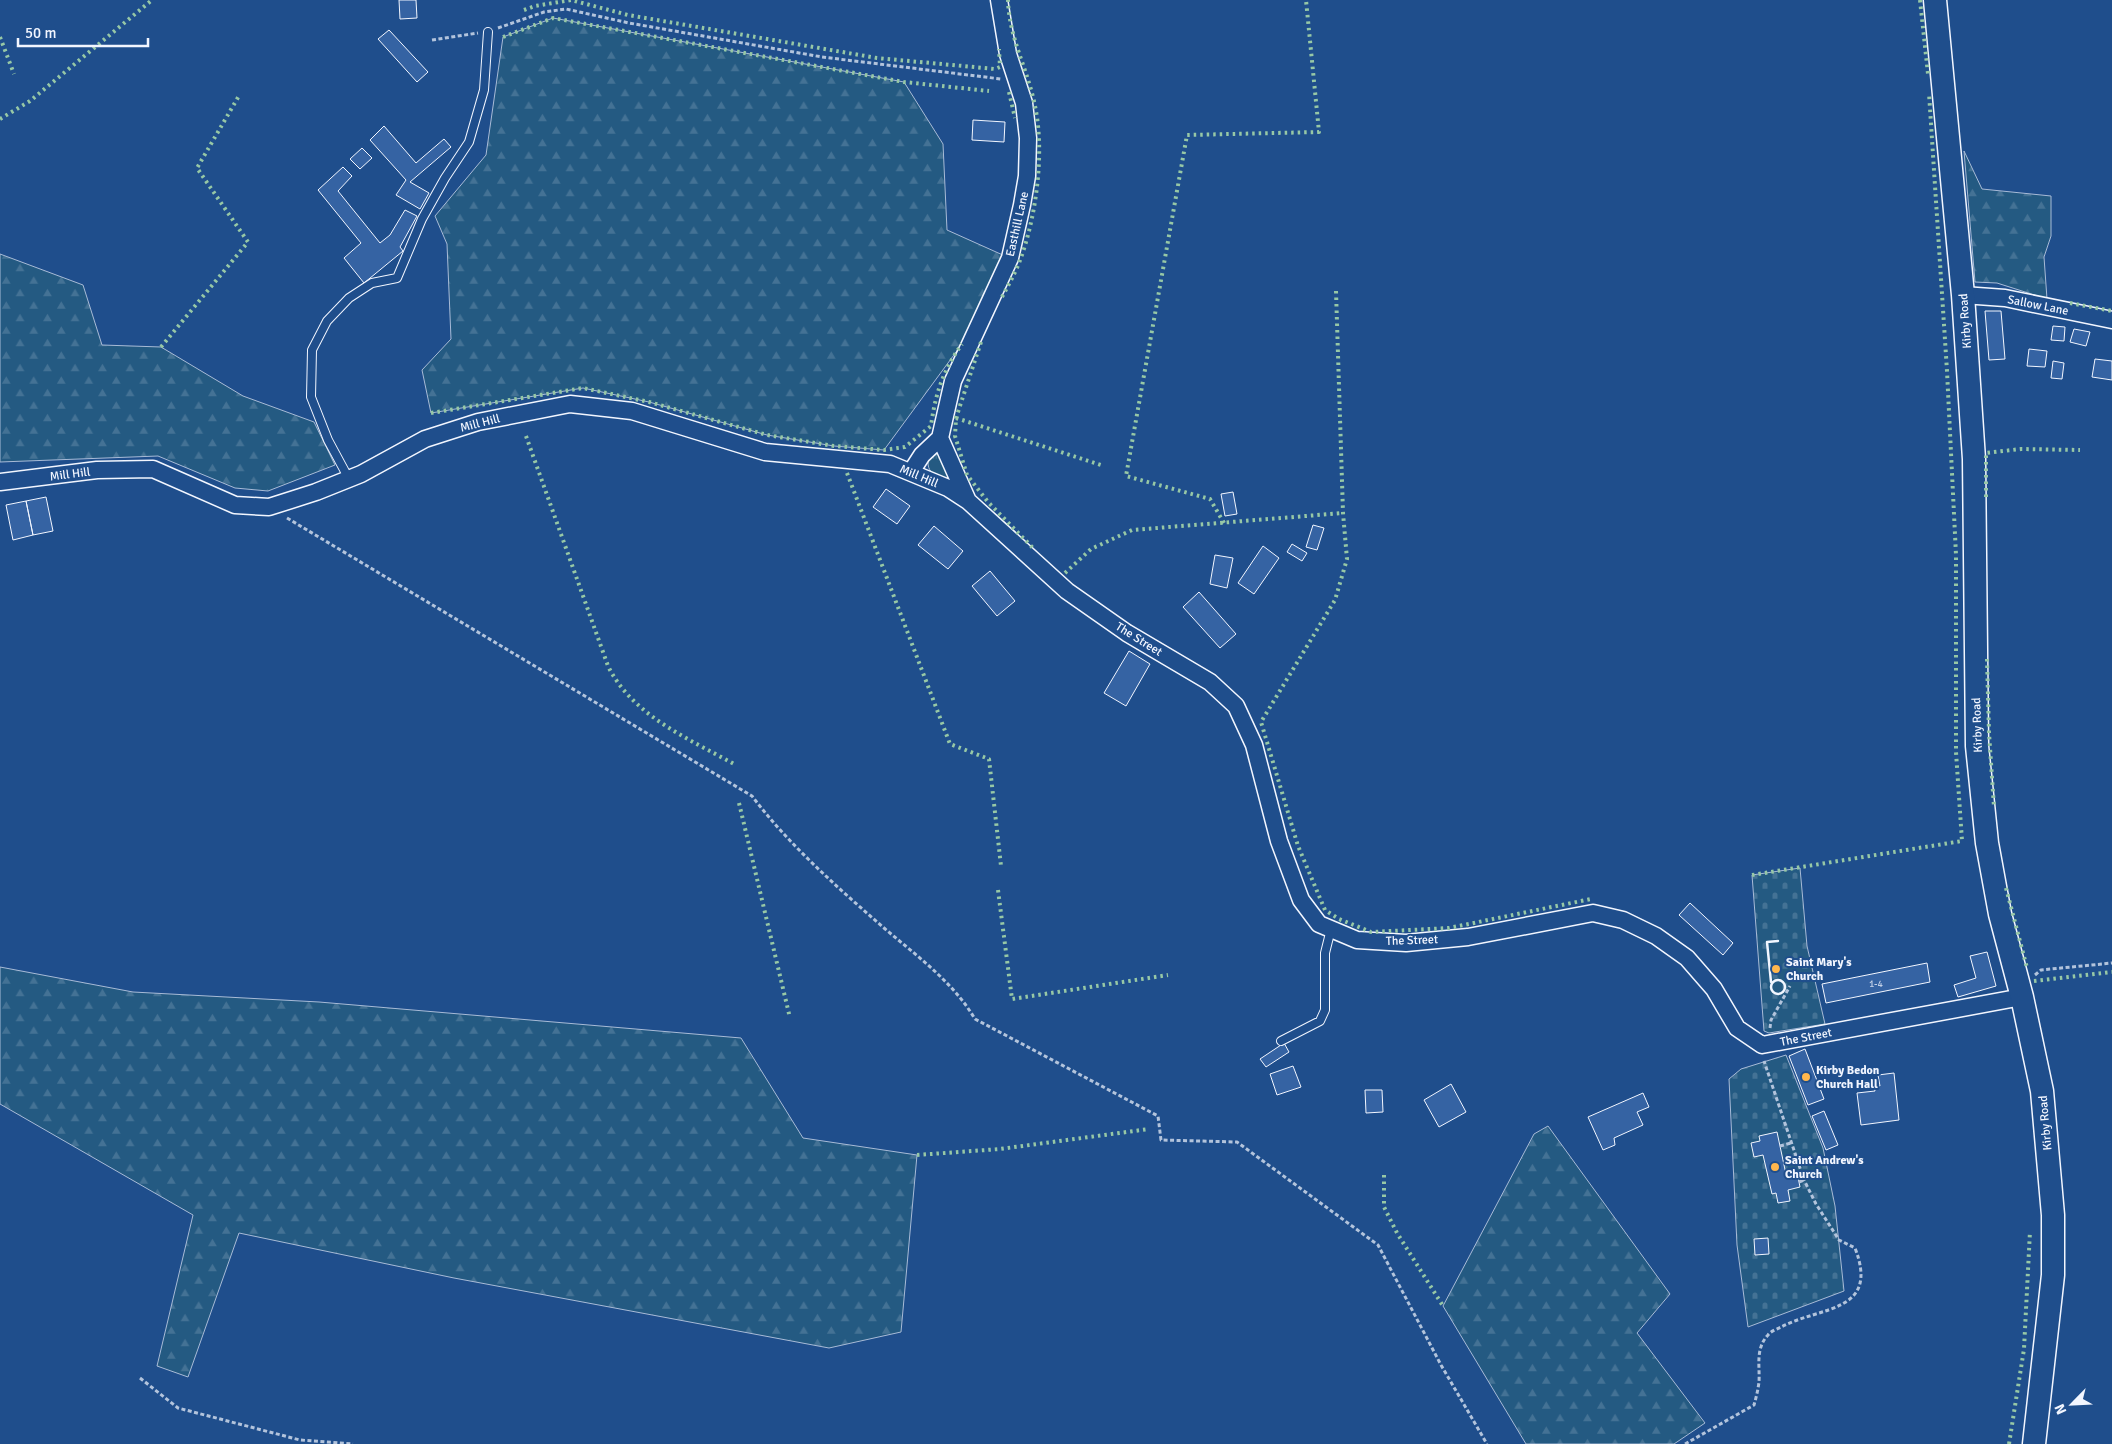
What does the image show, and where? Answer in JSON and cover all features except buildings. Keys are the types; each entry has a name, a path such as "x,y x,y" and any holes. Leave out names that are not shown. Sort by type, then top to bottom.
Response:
{"street":[{"name":"Easthill Lane","path":"940,438 953,381 1010,258 1027,176 1028,138 1024,103 1008,54 999,0"},
{"name":"Kirby Road","path":"1935,0 1963,295 1974,459 1977,746 1989,852 2000,914 2020,989 2042,1092 2054,1215 2053,1275 2034,1444"},
{"name":"Sallow Lane","path":"1963,295 2005,298 2112,320"},
{"name":"Mill Hill","path":"0,482 97,470 153,469 235,505 269,507 350,479 434,436 478,422 570,404 632,411 765,452 890,464 948,488 968,501"},
{"path":"911,472 922,455 940,438 968,501"},
{"name":"The Street","path":"968,501 1067,591 1127,633 1210,682 1236,706 1254,745 1279,841 1300,900 1319,924 1357,940 1406,943 1468,937 1593,913 1624,920 1656,936 1686,958 1714,989 1737,1028 1766,1044 2020,989"}],"lane":[{"path":"350,479 328,440 311,397 312,350 327,321 349,298 372,283 396,278 422,219 444,178 469,142 484,90 488,32"},
{"path":"1281,1041 1320,1020 1325,1010 1325,952 1331,929"}],"path":[{"path":"432,40 488,32 544,12 566,9 629,23 822,57 1016,81"},
{"path":"269,507 752,796 774,824 859,906 946,982 964,1001 975,1019 1158,1116 1161,1140 1237,1142 1378,1244 1441,1365 1487,1444"},
{"path":"2020,989 2041,970 2112,963"},
{"path":"1685,1444 1754,1405 1759,1382 1759,1351 1768,1334 1792,1321 1829,1311 1849,1300 1862,1280 1861,1264 1854,1248 1839,1240 1816,1204 1804,1180 1764,1064 1771,1020 1790,986"},
{"path":"1780,1146 1791,1143"},
{"path":"1799,1182 1804,1180"},
{"path":"140,1378 178,1408 300,1440 353,1444"}],"green space":[{"path":"553,18 904,82 943,144 947,230 1005,256 970,333 884,450 834,446 767,435 649,402 583,388 431,413 422,370 451,339 447,244 435,216 486,155 503,37"},
{"path":"1964,151 1982,189 2051,196 2051,236 2044,257 2047,299 1997,283 1975,282"},
{"path":"0,254 83,285 102,345 161,347 243,396 314,422 335,465 268,491 235,488 158,456 0,462"},
{"path":"930,451 939,451 954,484 932,473 928,465"},
{"path":"1800,868 1807,946 1825,1024 1769,1033 1764,1031 1752,875"},
{"path":"0,967 133,992 319,1002 741,1038 803,1138 917,1155 901,1332 829,1348 454,1278 239,1233 188,1377 157,1366 193,1215 0,1104"},
{"path":"1786,1055 1823,1148 1835,1206 1844,1291 1748,1327 1737,1245 1729,1079 1741,1069"},
{"path":"1548,1126 1670,1294 1637,1333 1705,1423 1674,1444 1526,1444 1443,1306 1534,1134"}],"hedge":[{"path":"0,119 30,101 152,0"},
{"path":"524,10 535,6 571,0 628,15 877,58 995,69 1000,67 999,49"},
{"path":"1002,297 1025,246 1034,206 1039,165 1038,124 1035,106 1015,41 1008,0"},
{"path":"1224,523 1210,499 1126,476 1187,135 1319,132 1306,0"},
{"path":"1920,0 1928,74"},
{"path":"503,37 553,18 904,82 989,91"},
{"path":"0,37 14,74"},
{"path":"1009,92 1015,118"},
{"path":"1752,875 1962,841 1956,752 1956,555 1947,371 1929,93"},
{"path":"161,347 248,242 197,168 240,94"},
{"path":"1336,291 1343,513 1347,559 1335,600 1261,722 1298,846 1325,910 1339,919 1371,932 1449,928 1591,899"},
{"path":"2070,303 2112,311"},
{"path":"981,342 956,418 955,436 967,475 988,502 1033,548"},
{"path":"431,413 583,388 649,402 767,435 834,446 884,450 905,447 931,426 941,383 950,363 962,344"},
{"path":"956,418 1104,466"},
{"path":"526,436 608,666 618,683 646,712 662,724 734,764"},
{"path":"1986,497 1986,453 2021,449 2080,450"},
{"path":"847,473 950,744 989,759 1001,866"},
{"path":"1065,573 1091,549 1132,530 1343,513"},
{"path":"1987,659 1994,807"},
{"path":"739,803 790,1018"},
{"path":"2006,888 2027,968"},
{"path":"998,890 1012,999 1168,975"},
{"path":"2034,981 2112,972"},
{"path":"917,1155 1000,1149 1149,1129"},
{"path":"1384,1175 1384,1207 1397,1233 1443,1306"},
{"path":"2009,1444 2024,1349 2030,1231"}],"wall":[{"path":"1771,982 1767,942 1778,941"},
{"path":"1775,980 1781,980 1785,987 1781,994 1775,994 1771,990 1771,984 1775,980"}],"place":[{"name":"Saint Mary's Church","path":"1776,969"},
{"name":"Kirby Bedon Church Hall","path":"1806,1077"},
{"name":"Saint Andrew's Church","path":"1775,1167"}]}
